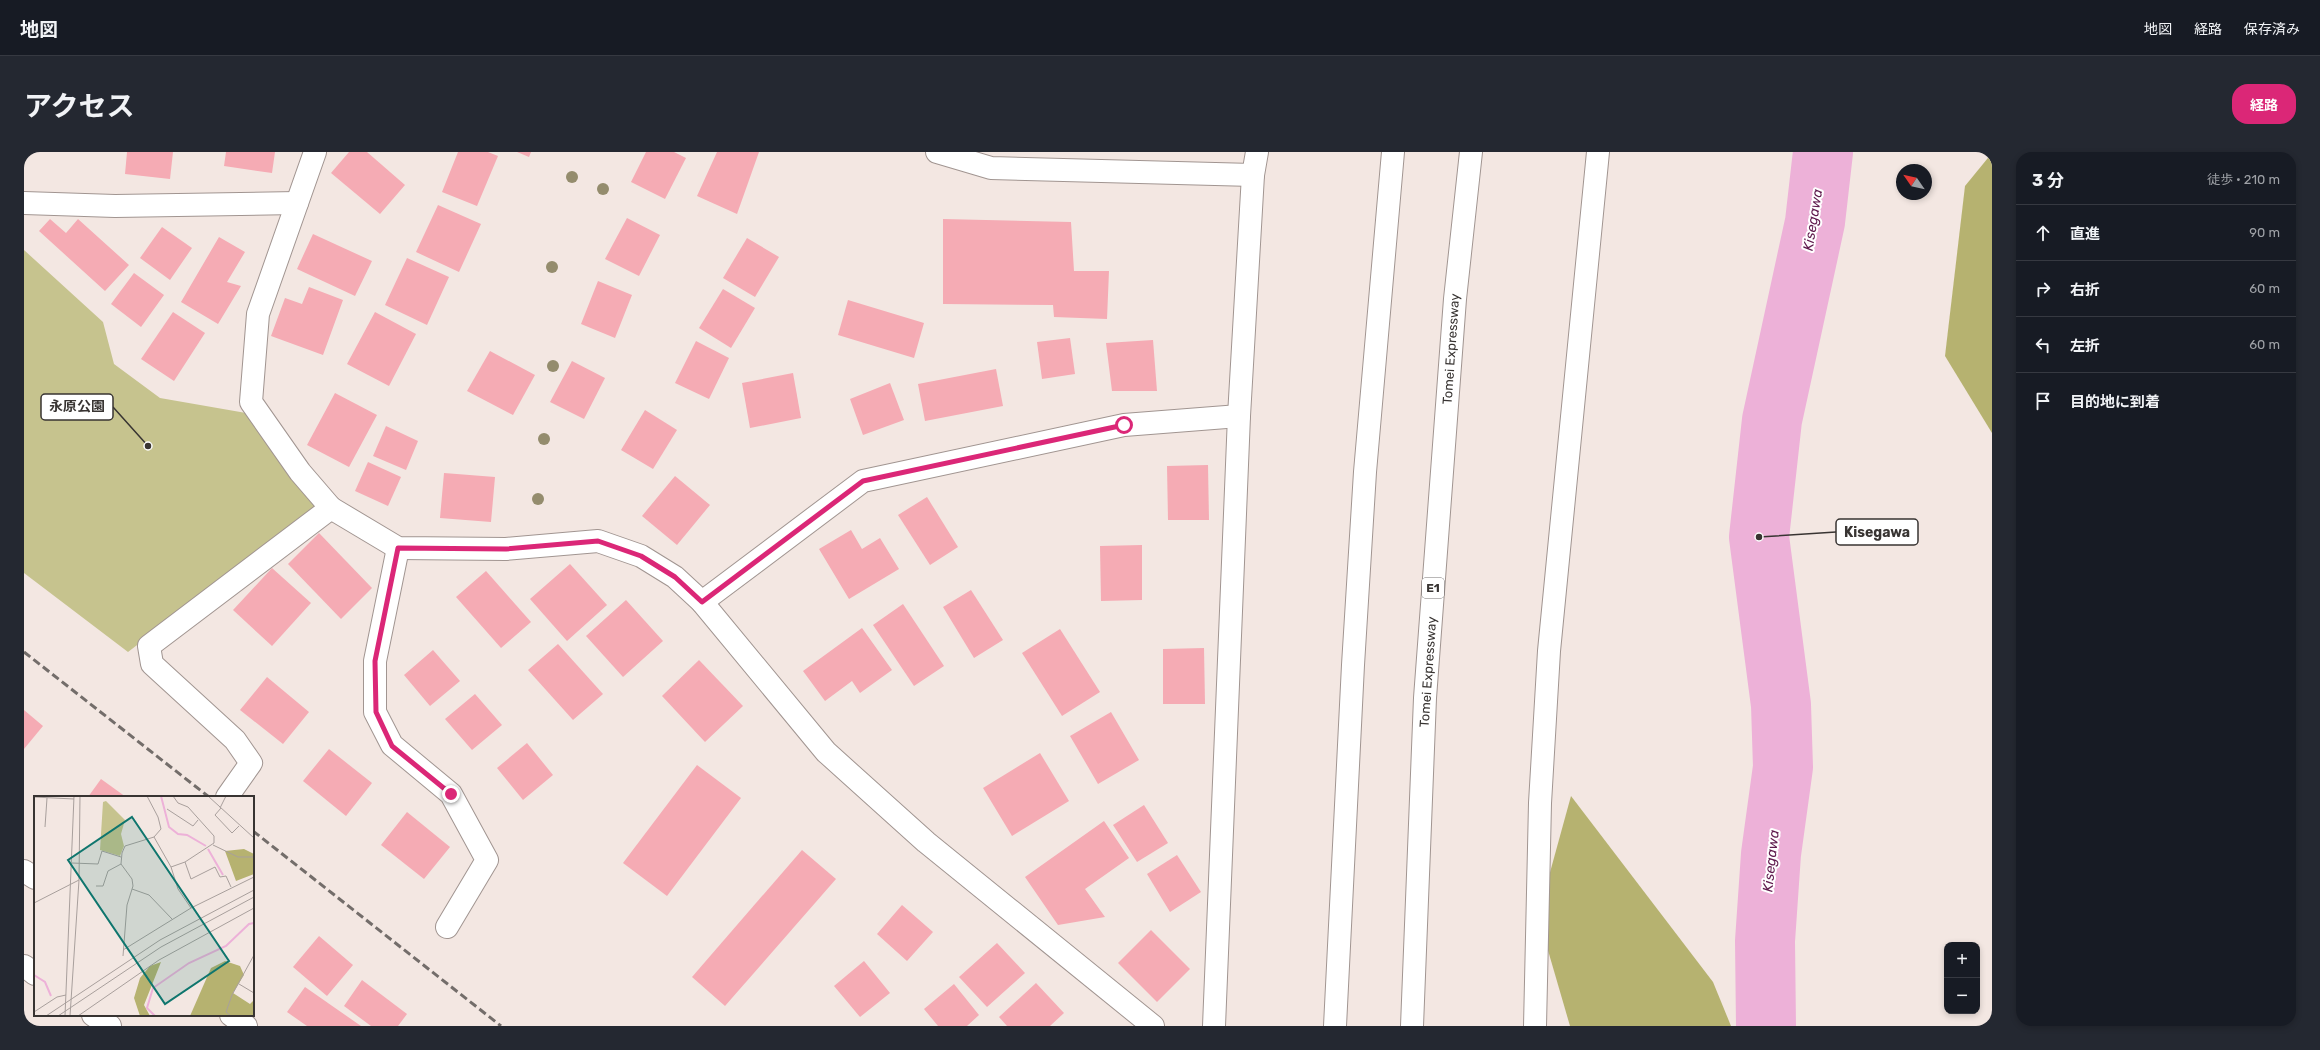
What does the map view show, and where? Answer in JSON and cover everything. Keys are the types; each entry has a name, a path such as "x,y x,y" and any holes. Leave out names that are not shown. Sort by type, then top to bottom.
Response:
{"main road":[{"path":"315,152 258,314 251,402 300,472 331,508 398,548 506,549 598,541 641,556 675,577 702,602 826,752 926,842 1153,1026"},
{"path":"937,152 991,168 1253,174"},
{"path":"1214,1026 1239,416 1253,174 1257,152"},
{"path":"1335,1026 1353,665 1364,487 1393,152"},
{"name":"Tomei Expressway","path":"1412,1026 1425,698 1455,298 1471,152"},
{"path":"1535,1026 1540,803 1548,651 1598,152"},
{"path":"24,203 115,206 297,203"},
{"path":"702,602 863,481 1124,425 1239,416"},
{"path":"228,796 251,763 235,740 152,664 149,646 331,508"},
{"path":"398,548 375,661 376,712 392,746 451,794 487,860 447,926"},
{"path":"24,871 34,877"},
{"path":"24,966 34,973"},
{"path":"95,1016 110,1026"},
{"path":"232,1016 246,1026"}],"shaded area":[{"path":"1992,153 1992,433 1945,356 1965,186"},
{"path":"24,250 103,322 114,364 160,398 246,413 320,505 128,652 24,573"},
{"path":"1571,796 1713,982 1731,1026 1570,1026 1538,916"}],"building":[{"path":"127,152 173,152 170,179 125,174"},
{"path":"226,152 275,152 272,173 224,166"},
{"path":"349,152 367,152 405,185 380,214 331,173"},
{"path":"458,152 488,152 498,156 477,206 442,192"},
{"path":"517,152 531,152 529,157"},
{"path":"646,152 674,152 686,158 665,199 631,182"},
{"path":"717,152 759,152 737,214 697,196"},
{"path":"438,205 481,224 459,272 416,252"},
{"path":"627,218 660,235 639,276 605,259"},
{"path":"50,219 66,233 78,219 129,265 105,291 39,231"},
{"path":"943,219 1071,222 1074,271 1109,271 1107,319 1054,317 1053,305 943,304"},
{"path":"162,227 192,248 170,280 140,258"},
{"path":"313,234 372,261 355,296 297,269"},
{"path":"219,237 245,252 227,282 241,286 218,324 181,302"},
{"path":"747,238 779,257 755,297 723,278"},
{"path":"407,258 449,277 427,325 385,305"},
{"path":"134,273 164,295 141,327 111,304"},
{"path":"598,281 632,295 615,338 581,324"},
{"path":"309,287 343,300 323,355 271,336 285,298 302,304"},
{"path":"723,289 755,308 731,348 699,328"},
{"path":"848,300 924,323 914,358 838,335"},
{"path":"173,312 205,333 174,381 141,359"},
{"path":"375,312 416,334 389,386 347,364"},
{"path":"1070,338 1075,374 1042,379 1037,342"},
{"path":"1153,340 1157,391 1112,391 1106,343"},
{"path":"696,341 729,358 709,399 675,383"},
{"path":"490,351 535,375 513,415 467,391"},
{"path":"572,361 605,378 584,419 550,402"},
{"path":"996,369 1003,406 925,421 918,384"},
{"path":"793,373 801,418 750,428 742,383"},
{"path":"890,383 904,420 863,435 850,399"},
{"path":"335,393 377,415 349,467 307,445"},
{"path":"645,410 677,430 653,469 621,450"},
{"path":"386,426 418,441 406,470 373,456"},
{"path":"368,462 401,477 388,506 355,491"},
{"path":"1208,465 1209,520 1168,520 1167,466"},
{"path":"444,473 495,477 491,522 440,518"},
{"path":"675,476 710,505 677,545 642,516"},
{"path":"927,497 958,547 930,565 898,515"},
{"path":"851,530 862,549 880,538 899,569 849,599 819,549"},
{"path":"319,533 372,588 341,619 288,564"},
{"path":"1142,545 1142,600 1101,601 1100,546"},
{"path":"570,564 607,605 567,641 530,599"},
{"path":"272,568 311,603 272,646 233,610"},
{"path":"486,571 531,622 501,648 456,597"},
{"path":"971,590 1003,640 974,658 943,607"},
{"path":"626,600 663,641 623,677 586,636"},
{"path":"903,604 944,666 914,686 873,625"},
{"path":"862,628 892,670 860,693 852,681 825,701 803,671"},
{"path":"1060,629 1100,692 1062,716 1022,653"},
{"path":"558,644 603,694 573,720 528,670"},
{"path":"1204,648 1205,704 1163,704 1163,649"},
{"path":"433,650 460,681 430,706 404,675"},
{"path":"699,660 743,706 705,742 662,696"},
{"path":"267,677 309,712 283,744 240,710"},
{"path":"475,694 502,725 472,750 445,719"},
{"path":"24,710 43,726 24,749"},
{"path":"1111,712 1139,760 1098,784 1070,736"},
{"path":"527,743 553,775 523,800 497,768"},
{"path":"329,749 372,783 346,816 303,781"},
{"path":"1040,753 1069,801 1012,836 983,788"},
{"path":"697,765 741,798 667,896 623,863"},
{"path":"101,779 125,796 89,796"},
{"path":"1144,805 1168,843 1137,862 1113,825"},
{"path":"407,812 450,847 424,879 381,845"},
{"path":"1104,821 1129,858 1085,889 1105,917 1058,925 1025,877"},
{"path":"802,850 836,879 725,1006 692,977"},
{"path":"1177,855 1201,892 1170,912 1147,874"},
{"path":"902,905 933,932 907,961 877,934"},
{"path":"1151,930 1190,969 1157,1002 1118,963"},
{"path":"319,936 353,965 327,996 293,967"},
{"path":"997,943 1025,973 987,1007 959,977"},
{"path":"864,961 890,993 860,1017 834,986"},
{"path":"362,980 407,1014 398,1026 371,1026 344,1006"},
{"path":"1036,983 1064,1013 1050,1026 1007,1026 999,1017"},
{"path":"954,984 979,1015 967,1026 938,1026 924,1009"},
{"path":"305,987 361,1026 307,1026 287,1012"}],"waterway":[{"name":"Kisegawa","path":"1766,1026 1765,941 1771,854 1783,767 1781,705 1759,537 1772,420 1815,222 1823,152"}],"railway":[{"path":"24,652 208,796"},
{"path":"254,832 501,1026"}],"place":[{"name":"永原公園","path":"148,446"},
{"name":"Kisegawa","path":"1759,537"}],"route":[{"path":"451,794 392,746 376,712 375,661 398,548 506,549 598,541 641,556 675,577 702,602 863,481 1124,425"}]}
